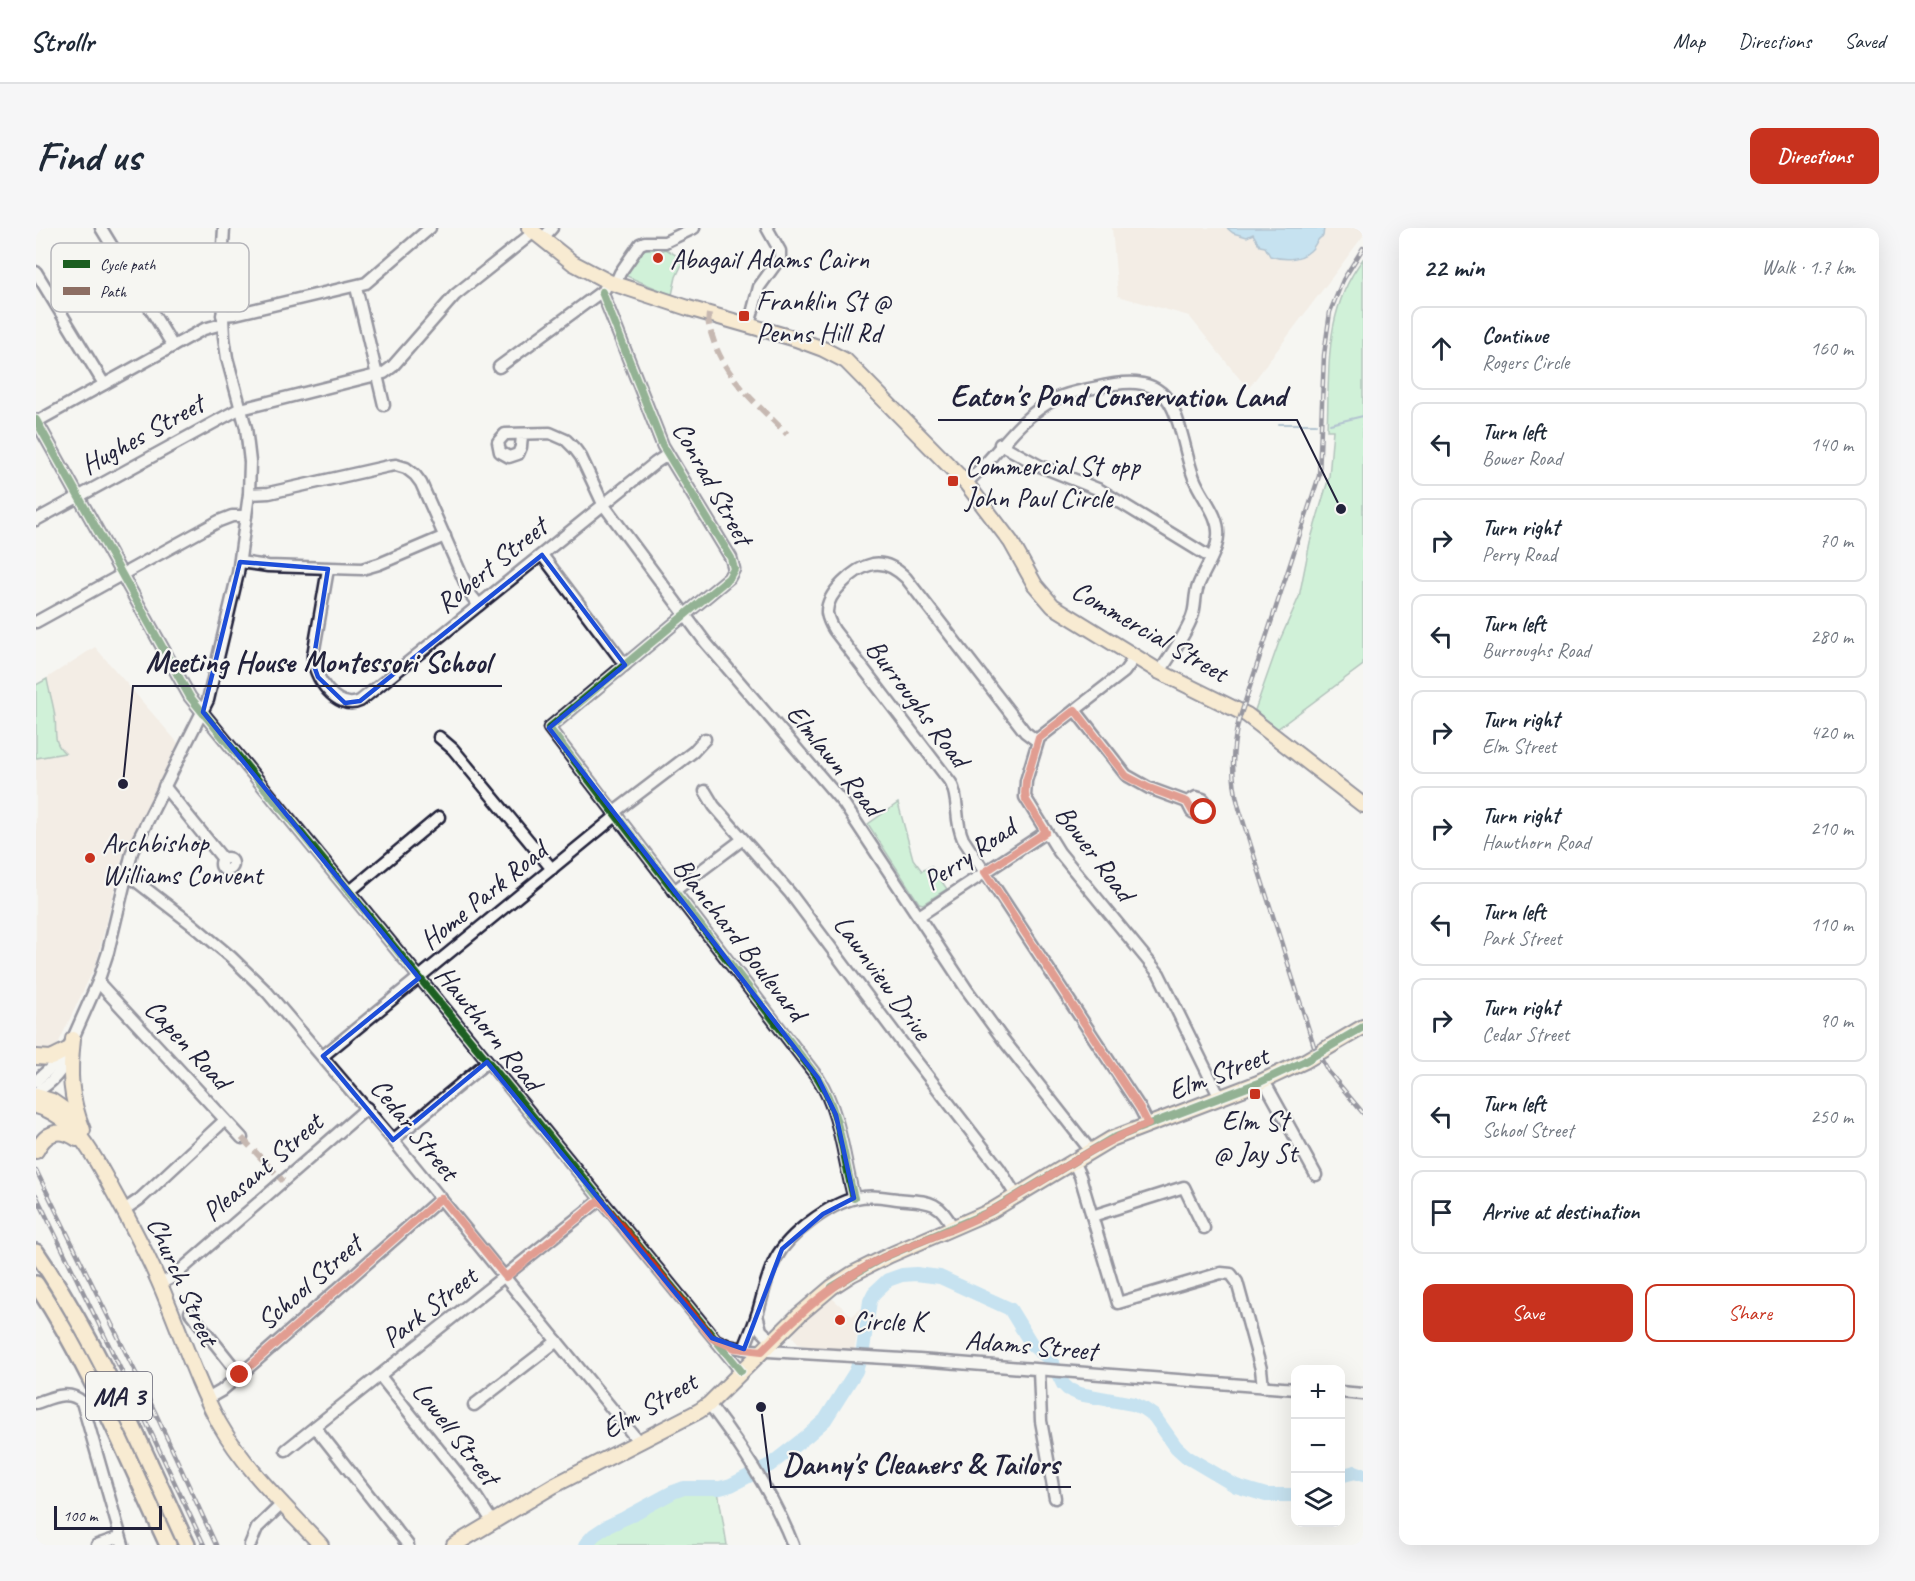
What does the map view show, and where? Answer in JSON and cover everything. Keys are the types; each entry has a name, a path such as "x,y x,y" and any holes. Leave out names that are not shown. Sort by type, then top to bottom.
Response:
{"highway":[{"name":"MA 3","path":"36,1252 70,1304 99,1356 187,1545"},
{"name":"MA 3","path":"36,1284 88,1372 168,1545"}],"main road":[{"name":"Commercial Street","path":"535,233 608,286 782,334 823,349 850,364 966,483 1011,542 1035,585 1049,602 1063,613 1160,672 1252,718 1363,805"},
{"name":"Elm Street","path":"454,1545 559,1483 682,1422 709,1404 816,1300 845,1278 890,1254 984,1215 1017,1197 1090,1150 1148,1124 1264,1081 1305,1061 1363,1027"},
{"path":"36,1056 51,1058 70,1045"},
{"path":"70,1045 71,1088 74,1107 83,1130"},
{"name":"Church Street","path":"36,1094 61,1106 74,1117 83,1130 89,1148 124,1210 160,1284 207,1400 235,1448 258,1477 321,1545"},
{"name":"Church Street","path":"36,1106 51,1111 63,1119 89,1148"},
{"path":"36,1151 45,1137 57,1131 68,1134 89,1148"}],"street":[{"path":"101,228 110,243"},
{"path":"223,243 224,228"},
{"path":"36,421 222,320 356,287 374,278 430,228"},
{"path":"377,376 389,369 455,295 535,233 552,228"},
{"path":"499,367 608,286 640,244 665,242 694,228"},
{"path":"749,326 759,287 780,258 780,251 767,228"},
{"path":"36,272 51,297"},
{"name":"Conrad Street","path":"549,728 731,576 734,567 731,558 667,454 608,286"},
{"path":"356,287 384,405"},
{"path":"60,312 104,384"},
{"path":"152,312 173,346"},
{"path":"36,1094 59,1073 67,1060 70,1045 98,982 108,952 132,852 210,695 240,562 249,494 250,453 227,358 222,312"},
{"name":"Hughes Street","path":"36,520 241,409 377,376"},
{"path":"966,483 1000,444 1028,417 1063,396 1119,382 1136,382 1154,388 1165,396 1172,406 1195,483 1216,521 1218,539 1197,590 1192,618 1160,672"},
{"name":"Hawthorn Road","path":"36,421 185,690 741,1371"},
{"name":"Elmlawn Road","path":"522,435 546,432 559,436 569,443 581,457 603,504 706,643 844,804 996,1030 1090,1150"},
{"path":"1000,444 1040,466 1100,490 1211,558"},
{"name":"Robert Street","path":"328,569 314,667 320,680 336,698 351,704 360,701 667,454"},
{"path":"249,494 269,493 389,466 400,466 410,470 418,478 430,501 470,594 479,605"},
{"path":"36,622 223,519 237,515 246,516"},
{"path":"240,562 268,566 357,569 371,567 445,536"},
{"path":"542,555 625,665"},
{"name":"Burroughs Road","path":"1037,741 1025,732 906,578 896,569 885,565 869,565 844,582 833,593 827,611 832,627 949,779 955,794 959,830 1140,1108 1148,1124"},
{"path":"1037,741 1126,669 1135,657"},
{"path":"1075,710 1126,776 1149,788 1187,802"},
{"name":"Blanchard Boulevard","path":"549,728 822,1084 836,1115 854,1198"},
{"path":"439,737 453,749 552,869"},
{"name":"Home Park Road","path":"323,1056 693,752 705,739"},
{"name":"Bower Road","path":"1037,741 1026,781 1025,793 1028,803 1062,856 1159,974 1220,1098"},
{"path":"164,786 223,859"},
{"name":"Lawnview Drive","path":"705,791 711,803 802,908 900,1040 1003,1172 1017,1197"},
{"path":"349,892 439,817"},
{"name":"Perry Road","path":"919,916 1046,832"},
{"path":"674,891 743,839"},
{"name":"Cedar Street","path":"125,876 136,881 184,918 267,992 367,1108 639,1442"},
{"name":"Capen Road","path":"98,982 242,1138"},
{"path":"36,1081 70,1045"},
{"path":"393,1140 487,1062"},
{"path":"1264,1081 1316,1175"},
{"name":"Pleasant Street","path":"160,1284 173,1277 367,1108"},
{"path":"124,1210 140,1199 225,1120"},
{"path":"1073,1161 1118,1304 1221,1273 1231,1274 1237,1282 1261,1369 1263,1387"},
{"path":"1092,1216 1184,1187 1204,1228"},
{"path":"744,1349 772,1266 785,1245 838,1204 854,1198 877,1197 931,1204 944,1211 953,1228"},
{"name":"School Street","path":"207,1400 240,1375 441,1198"},
{"name":"Park Street","path":"286,1450 600,1200"},
{"path":"190,1312 240,1375"},
{"path":"712,1338 744,1349 767,1346 757,1315"},
{"path":"474,1405 557,1341"},
{"name":"Adams Street","path":"767,1346 854,1357 1291,1389"},
{"path":"1044,1370 1041,1427 1055,1498"},
{"name":"Lowell Street","path":"380,1376 475,1495 492,1521"},
{"path":"1345,1392 1363,1394"},
{"path":"36,1403 69,1395 75,1396 82,1402 121,1541 97,1545"},
{"path":"709,1404 754,1468 792,1545"},
{"path":"315,1427 408,1545"},
{"path":"250,1545 257,1528 283,1503"}],"highlighted area":[{"path":"542,555 625,665 549,728 818,1078 836,1115 854,1198 823,1214 782,1249 744,1349 712,1338 487,1062 393,1140 323,1056 419,978 203,712 240,562 328,569 313,663 318,677 345,703 360,701"}],"shaded area":[{"path":"1112,228 1363,228 1363,236 1248,389 1189,316 1118,296"},
{"path":"95,647 178,743 123,854 96,964 58,1044 53,1050 43,1052 36,1050 36,685"},
{"path":"832,1298 852,1316 863,1307 854,1350 798,1344 793,1337 795,1330"}],"green space":[{"path":"650,248 661,251 666,249 684,260 676,277 672,295 624,275 640,251"},
{"path":"1363,259 1363,665 1277,729 1255,710 1279,642 1299,597 1310,542 1329,477 1333,430 1327,430 1331,341 1341,299"},
{"path":"47,679 57,741 65,753 36,758 36,685"},
{"path":"898,803 913,859 922,871 931,866 947,889 923,904 919,903 868,824"},
{"path":"684,1488 718,1491 727,1545 585,1545 606,1527"}],"water":[{"path":"1227,228 1324,228 1323,236 1318,239 1310,251 1301,257 1285,259 1270,256 1253,234 1247,237 1233,233"}],"waterway":[{"path":"1330,424 1363,416"},
{"path":"1279,424 1316,424"},
{"path":"585,1545 606,1527 673,1492 684,1488 720,1488 731,1485 770,1465 807,1436 825,1420 856,1371 863,1349 870,1301 874,1293 888,1280 902,1275 916,1274 940,1277 1010,1309 1032,1345 1051,1360 1068,1389 1079,1394 1133,1404 1144,1409 1154,1416 1176,1447 1187,1457 1236,1486 1266,1495 1291,1495"},
{"path":"1345,1475 1355,1472 1363,1475"}],"railway":[{"path":"1363,248 1343,280 1330,312 1324,355 1319,476 1239,720 1234,742 1233,764 1234,786 1239,808 1314,1046 1328,1071 1363,1113"},
{"path":"36,1170 155,1412 216,1545"},
{"path":"36,1195 204,1545"}],"marked path":[{"path":"709,314 709,325 714,342 727,369 745,392 787,434"},
{"path":"242,1138 283,1181"}],"cycle path":[{"path":"602,292 663,446 731,558 734,569 729,578 549,728 818,1078 837,1121 854,1198"},
{"path":"36,420 190,697 741,1371"},
{"path":"832,1287 882,1258 991,1211 1111,1139 1258,1083 1305,1061 1363,1027"}],"place":[{"name":"Abagail Adams Cairn","path":"658,258"},
{"name":"Franklin St @ Penns Hill Rd","path":"744,316"},
{"name":"Commercial St opp John Paul Circle","path":"953,481"},
{"name":"Eaton's Pond Conservation Land","path":"1341,509"},
{"name":"Meeting House Montessori School","path":"123,784"},
{"name":"Archbishop Williams Convent","path":"90,858"},
{"name":"Elm St @ Jay St","path":"1255,1094"},
{"name":"Circle K","path":"840,1320"},
{"name":"Danny's Cleaners & Tailors","path":"761,1407"}],"route":[{"path":"240,1375 441,1198 506,1277 600,1200 712,1338 735,1348 762,1351 810,1305 845,1278 890,1254 984,1215 1027,1191 1090,1150 1148,1124 1145,1115 985,872 1046,832 1028,803 1025,793 1026,781 1039,738 1075,710 1126,776 1149,788 1187,802 1194,814 1204,812"}]}
